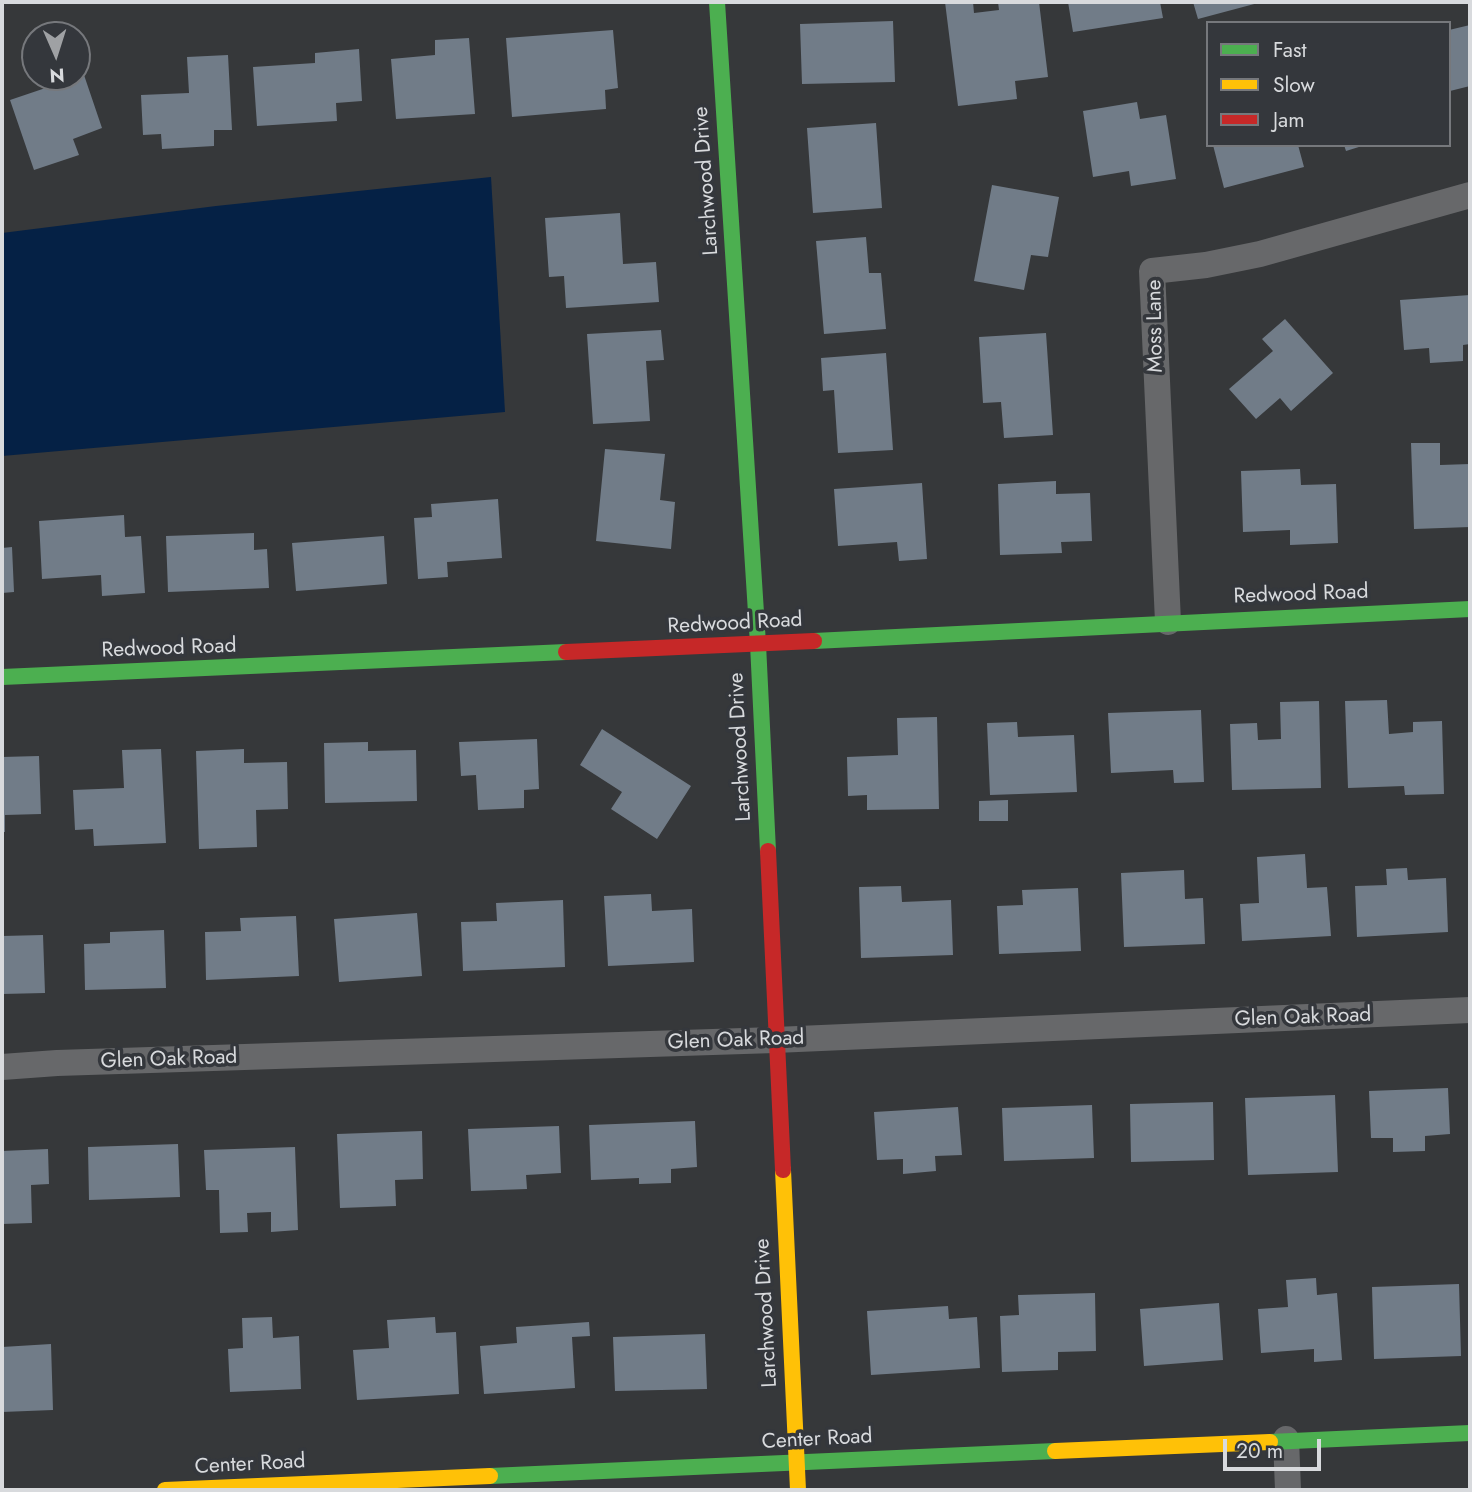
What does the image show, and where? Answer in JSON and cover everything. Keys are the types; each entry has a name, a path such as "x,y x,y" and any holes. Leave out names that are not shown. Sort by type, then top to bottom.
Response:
{"street":[{"name":"Larchwood Drive","path":"717,2 758,644 798,1490"},
{"name":"Moss Lane","path":"1168,622 1152,271 1206,265 1260,254 1470,195"},
{"name":"Redwood Road","path":"2,677 1470,609"},
{"name":"Glen Oak Road","path":"2,1067 775,1040 1470,1010"},
{"name":"Center Road","path":"165,1490 1470,1433"},
{"path":"1286,1439 1288,1490"}],"water":[{"path":"491,177 505,412 2,456 2,233 216,206"}],"building":[{"path":"945,2 973,2 974,13 999,10 998,2 1039,2 1048,77 1015,81 1017,99 958,106"},
{"path":"1068,2 1160,2 1163,18 1073,32"},
{"path":"1193,2 1258,2 1258,3 1198,19"},
{"path":"893,21 895,82 802,84 800,24"},
{"path":"1470,25 1470,86 1451,91 1451,30"},
{"path":"613,30 618,88 605,90 606,109 512,117 506,38"},
{"path":"469,38 475,114 396,119 391,59 435,55 435,40"},
{"path":"359,49 362,101 336,103 337,121 257,126 253,67 315,63 315,53"},
{"path":"228,55 232,130 214,130 214,146 162,149 161,134 143,135 141,95 189,93 187,57"},
{"path":"37,91 89,91 102,128 73,139 79,155 34,170 10,100"},
{"path":"1137,102 1140,119 1166,115 1176,179 1131,186 1129,171 1093,177 1083,111"},
{"path":"876,123 882,208 813,213 807,128"},
{"path":"1214,147 1299,147 1304,167 1224,188"},
{"path":"992,185 1059,197 1048,257 1031,255 1024,290 974,281"},
{"path":"620,213 623,264 656,262 659,302 566,308 564,276 549,277 545,218"},
{"path":"866,237 869,273 881,273 886,329 824,334 816,241"},
{"path":"1470,295 1470,344 1463,345 1463,361 1430,363 1429,348 1404,350 1400,300"},
{"path":"1285,319 1333,373 1291,411 1280,398 1256,419 1229,389 1273,351 1262,339"},
{"path":"661,330 664,360 646,361 650,421 593,424 587,334"},
{"path":"1046,333 1053,435 1004,438 1001,402 983,403 979,337"},
{"path":"886,353 893,450 838,453 834,390 823,391 821,358"},
{"path":"1411,443 1440,443 1440,465 1470,464 1470,527 1414,529"},
{"path":"605,449 665,454 660,500 675,502 671,549 596,541"},
{"path":"1300,469 1301,485 1336,484 1338,543 1290,545 1290,530 1243,532 1241,471"},
{"path":"1056,481 1056,494 1090,493 1092,541 1061,542 1062,553 1000,555 998,484"},
{"path":"922,483 927,559 899,561 897,542 838,546 834,489"},
{"path":"498,499 502,558 447,562 448,577 418,579 414,518 432,517 431,504"},
{"path":"124,515 125,537 141,536 145,593 102,596 101,575 42,579 39,521"},
{"path":"254,533 254,550 267,549 269,588 168,592 166,536"},
{"path":"384,536 387,584 296,591 292,543"},
{"path":"12,547 14,592 2,593 2,548"},
{"path":"1387,700 1389,734 1413,732 1413,722 1442,721 1444,794 1405,795 1404,786 1348,788 1345,701"},
{"path":"1319,701 1321,788 1232,790 1230,724 1257,723 1258,740 1281,739 1280,702"},
{"path":"1201,710 1204,782 1174,783 1173,770 1111,773 1108,713"},
{"path":"937,717 939,809 867,810 867,795 848,796 847,757 898,755 897,718"},
{"path":"1017,722 1018,737 1074,735 1077,792 990,795 987,723"},
{"path":"602,729 691,786 657,839 611,809 622,792 580,765"},
{"path":"537,739 539,789 524,790 524,808 478,810 476,775 461,776 459,742"},
{"path":"368,742 368,751 416,750 417,801 325,803 324,743"},
{"path":"161,749 166,843 94,846 93,829 75,830 73,790 124,788 122,750"},
{"path":"244,749 244,763 287,762 288,809 256,810 257,847 199,849 196,751"},
{"path":"39,756 41,814 5,815 5,832 2,832 2,757"},
{"path":"1008,800 1008,821 979,821 979,801"},
{"path":"1305,854 1307,888 1327,887 1331,936 1242,941 1240,904 1259,903 1257,857"},
{"path":"1407,868 1408,880 1446,878 1448,932 1357,937 1355,886 1387,885 1386,869"},
{"path":"1184,870 1185,899 1203,898 1205,944 1124,947 1121,873"},
{"path":"901,886 902,902 951,900 953,955 861,958 859,887"},
{"path":"1078,888 1081,951 999,954 997,906 1023,905 1022,890"},
{"path":"651,894 652,911 692,909 694,962 608,966 604,896"},
{"path":"563,900 565,967 463,971 461,922 497,921 496,903"},
{"path":"417,913 422,976 339,982 334,919"},
{"path":"296,916 299,976 206,980 205,932 241,931 240,918"},
{"path":"164,930 166,988 85,990 84,944 110,943 110,932"},
{"path":"43,935 45,993 2,994 2,936"},
{"path":"1448,1088 1450,1134 1425,1136 1425,1151 1393,1152 1393,1138 1371,1138 1369,1091"},
{"path":"1335,1095 1338,1172 1248,1175 1245,1098"},
{"path":"1213,1102 1214,1160 1131,1162 1130,1104"},
{"path":"1092,1105 1094,1158 1004,1161 1002,1108"},
{"path":"958,1107 962,1155 935,1156 936,1171 903,1174 903,1159 877,1160 874,1112"},
{"path":"695,1121 697,1167 671,1169 671,1183 639,1184 639,1178 591,1180 589,1125"},
{"path":"559,1126 561,1173 526,1175 527,1189 471,1191 468,1129"},
{"path":"422,1131 423,1179 395,1180 396,1206 340,1208 337,1134"},
{"path":"178,1144 180,1197 89,1200 88,1147"},
{"path":"295,1147 298,1230 271,1232 271,1212 247,1213 248,1232 220,1233 219,1190 206,1190 204,1150"},
{"path":"48,1149 49,1184 31,1185 32,1223 2,1224 2,1151"},
{"path":"1316,1278 1317,1295 1337,1293 1342,1360 1314,1362 1314,1349 1261,1353 1258,1309 1288,1307 1286,1280"},
{"path":"1459,1284 1461,1356 1374,1359 1372,1287"},
{"path":"1095,1293 1096,1351 1058,1352 1058,1370 1002,1372 1000,1316 1019,1315 1018,1295"},
{"path":"1219,1303 1223,1360 1144,1366 1140,1309"},
{"path":"948,1306 949,1319 977,1317 980,1368 871,1375 867,1311"},
{"path":"272,1317 273,1338 299,1336 301,1389 230,1392 228,1349 243,1348 242,1318"},
{"path":"435,1317 436,1333 456,1332 459,1394 357,1400 353,1350 389,1348 387,1320"},
{"path":"589,1322 590,1336 572,1337 575,1388 484,1394 480,1346 517,1343 516,1327"},
{"path":"705,1334 707,1389 615,1391 613,1337"},
{"path":"51,1344 53,1410 2,1412 2,1347"}],"traffic: fast":[{"path":"717,2 758,644 768,851"},
{"path":"814,641 1470,609"},
{"path":"2,677 566,652"},
{"path":"1270,1442 1470,1433"},
{"path":"490,1476 1055,1451"}],"traffic: slow":[{"path":"783,1170 798,1490"},
{"path":"1055,1451 1270,1442"},
{"path":"165,1490 490,1476"}],"traffic: jam":[{"path":"566,652 814,641"},
{"path":"768,851 783,1170"}]}
